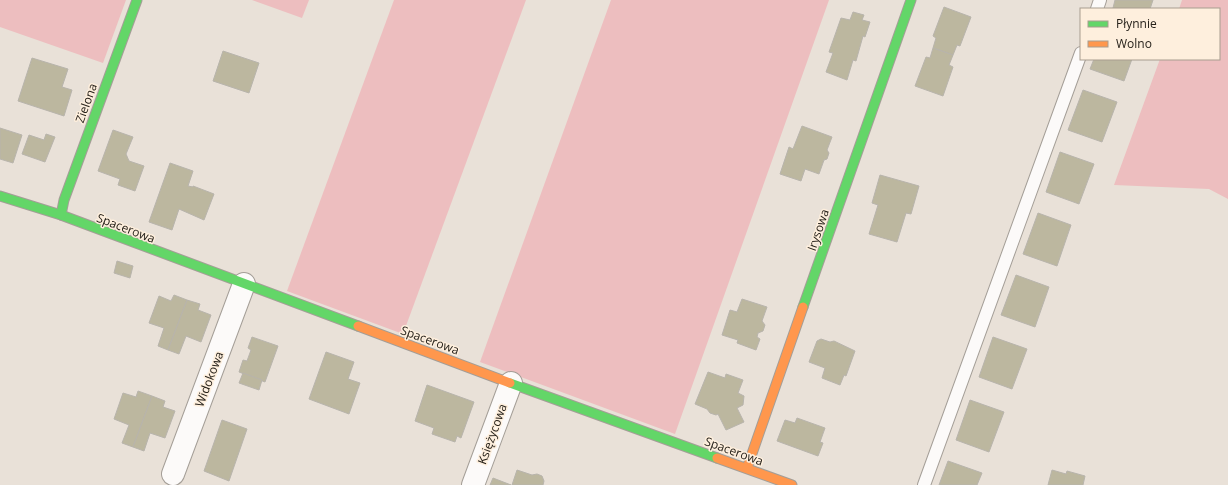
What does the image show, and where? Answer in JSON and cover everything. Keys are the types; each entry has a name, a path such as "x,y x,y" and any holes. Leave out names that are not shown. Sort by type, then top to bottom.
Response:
{"street":[{"name":"Zielona","path":"61,215 64,200 137,0"},
{"name":"Irysowa","path":"747,468 911,0"},
{"name":"Spacerowa","path":"0,196 61,215 511,383 747,468 778,483"},
{"name":"Widokowa","path":"173,474 244,284"},
{"name":"Księżycowa","path":"473,485 511,383"}],"lane":[{"path":"924,485 1080,56"}],"shaded area":[{"path":"0,0 126,0 103,63 0,27"},
{"path":"252,0 309,0 302,18"},
{"path":"394,0 526,0 403,334 287,291"},
{"path":"611,0 829,0 675,434 480,362"},
{"path":"1182,0 1228,0 1228,199 1209,189 1114,185 1160,60 1220,60 1220,8 1179,8"}],"building":[{"path":"1115,0 1153,0 1150,8 1113,8"},
{"path":"944,7 971,17 960,46 957,45 953,55 933,48 936,38 933,36"},
{"path":"853,12 864,15 862,20 870,22 865,37 863,36 856,61 853,60 847,80 826,72 833,53 829,52 841,18 850,20"},
{"path":"933,48 953,55 949,65 953,67 943,96 915,86 926,57 930,58"},
{"path":"223,51 259,63 249,93 213,81"},
{"path":"32,58 68,69 62,87 72,90 64,116 18,101"},
{"path":"1094,60 1132,60 1124,81 1090,69"},
{"path":"1083,90 1117,102 1102,142 1068,130"},
{"path":"802,126 832,137 827,150 829,153 827,159 824,160 819,174 805,169 801,181 780,174 789,147 793,149"},
{"path":"0,128 22,135 13,163 0,159"},
{"path":"113,130 133,137 126,154 129,161 144,166 135,191 118,185 120,179 98,171"},
{"path":"46,134 55,137 45,162 22,154 29,135 44,140"},
{"path":"1060,152 1094,164 1079,204 1046,192"},
{"path":"170,163 193,171 188,186 193,186 214,194 204,220 179,209 172,230 149,222"},
{"path":"880,175 919,186 911,214 906,213 897,242 869,234 878,205 872,203"},
{"path":"1038,213 1071,225 1057,266 1023,254"},
{"path":"117,261 133,266 130,278 114,273"},
{"path":"1016,275 1049,287 1035,327 1001,315"},
{"path":"174,295 187,300 168,350 158,346 164,328 149,323 159,296 171,301"},
{"path":"742,299 767,307 762,321 765,325 763,331 758,333 757,337 760,339 756,350 737,343 738,340 722,335 730,310 737,312"},
{"path":"187,300 200,304 198,310 211,315 201,342 186,336 179,354 168,350"},
{"path":"252,337 278,346 265,382 239,372 243,360 247,361 251,350 248,348"},
{"path":"993,337 1027,349 1012,389 979,377"},
{"path":"821,339 830,342 834,341 855,351 846,376 844,375 840,385 822,378 825,368 809,362 817,341"},
{"path":"326,352 354,362 348,379 360,383 349,414 309,399"},
{"path":"708,372 725,378 726,374 743,380 738,393 744,396 743,405 737,408 744,422 726,430 718,414 716,415 710,413 707,409 695,404"},
{"path":"243,373 262,380 259,390 239,383"},
{"path":"427,385 474,402 461,438 457,436 455,442 432,434 434,428 415,421"},
{"path":"138,391 152,396 133,447 122,443 129,425 114,419 123,393 136,397"},
{"path":"152,396 165,401 163,407 175,411 165,438 150,433 144,451 133,447"},
{"path":"970,400 1004,412 989,452 956,440"},
{"path":"797,418 825,428 820,442 823,443 818,456 777,441 785,420 795,423"},
{"path":"222,420 247,429 229,481 204,471"},
{"path":"948,461 982,473 977,485 939,485"},
{"path":"517,470 532,475 537,474 542,476 544,481 543,485 512,485"},
{"path":"1052,470 1066,474 1067,471 1085,476 1083,485 1048,485"},
{"path":"493,478 511,485 490,485"}],"traffic: fast":[{"path":"61,215 64,200 137,0"},
{"path":"803,307 911,0"},
{"path":"0,196 61,215 358,326"},
{"path":"510,383 717,458"}],"traffic: slow":[{"path":"747,468 803,307"},
{"path":"358,326 510,383"},
{"path":"717,458 792,485"}]}
